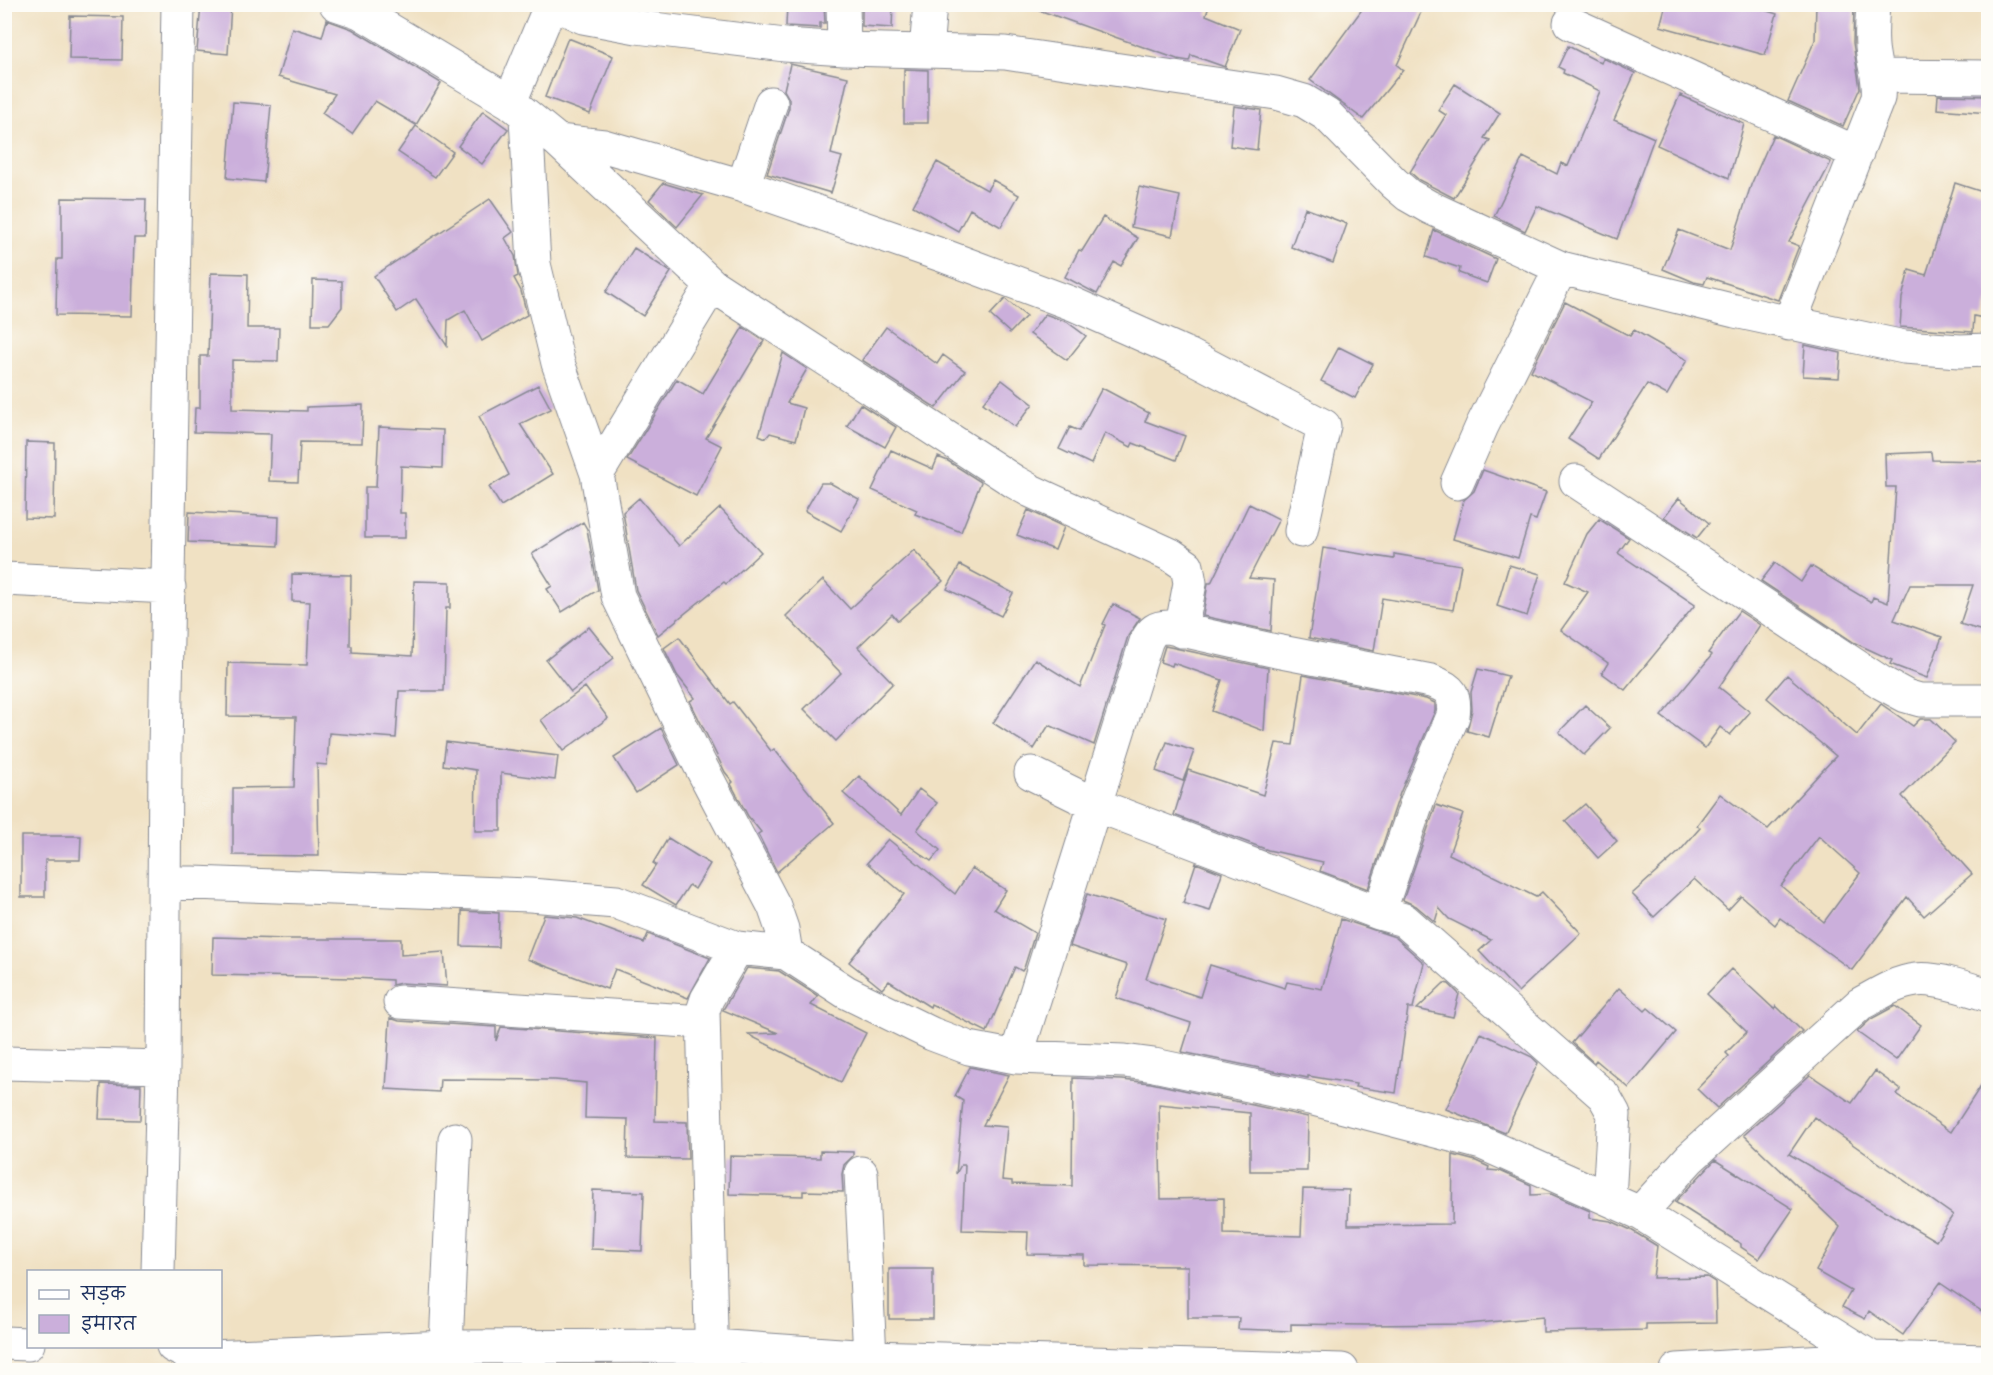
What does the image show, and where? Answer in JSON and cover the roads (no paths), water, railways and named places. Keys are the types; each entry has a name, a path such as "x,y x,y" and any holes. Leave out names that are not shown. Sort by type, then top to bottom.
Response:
{"street":[{"path":"158,1270 178,4"},
{"path":"786,953 782,929 774,906 699,763 618,596 597,474 558,363 534,264 518,109 553,4 583,17 645,16 785,45 844,49 1005,53 1276,93 1304,101 1327,115 1408,195 1560,268 1788,324 1904,347 1960,351 1989,350"},
{"path":"843,4 844,49"},
{"path":"926,51 930,4"},
{"path":"1788,324 1878,98 1880,87 1872,53 1873,4"},
{"path":"354,7 518,109 558,141 712,285 1023,486 1171,555 1187,566 1190,583 1181,631"},
{"path":"1570,23 1857,153"},
{"path":"1877,76 1989,77"},
{"path":"743,186 771,103"},
{"path":"558,141 604,146 743,186 947,257 1073,304 1188,355 1324,426 1301,531"},
{"path":"1457,483 1482,426 1560,268"},
{"path":"597,474 712,285"},
{"path":"1576,481 1898,692 1920,700 1989,700"},
{"path":"4,579 169,587"},
{"path":"1016,1058 1150,633 1155,629 1162,627 1431,681 1444,686 1451,692 1455,702 1453,716 1418,799 1379,913"},
{"path":"1031,774 1096,804 1379,913 1404,920 1604,1096 1614,1114 1609,1198"},
{"path":"165,882 530,895 616,902 736,948 786,953 846,992 932,1034 969,1048 1016,1058 1124,1061 1310,1098 1482,1143 1640,1213 1872,1358"},
{"path":"713,1358 703,1011 707,999 736,948"},
{"path":"1640,1213 1690,1158 1860,1004 1888,988 1916,979 1954,985 1989,995"},
{"path":"400,1002 703,1022"},
{"path":"4,1063 163,1067"},
{"path":"446,1347 455,1139"},
{"path":"861,1173 870,1357"},
{"path":"4,1343 27,1344"},
{"path":"175,1348 211,1357 304,1362 446,1347 713,1358 870,1357 1342,1371"},
{"path":"1677,1371 1872,1358 1925,1364 1989,1361"}]}
